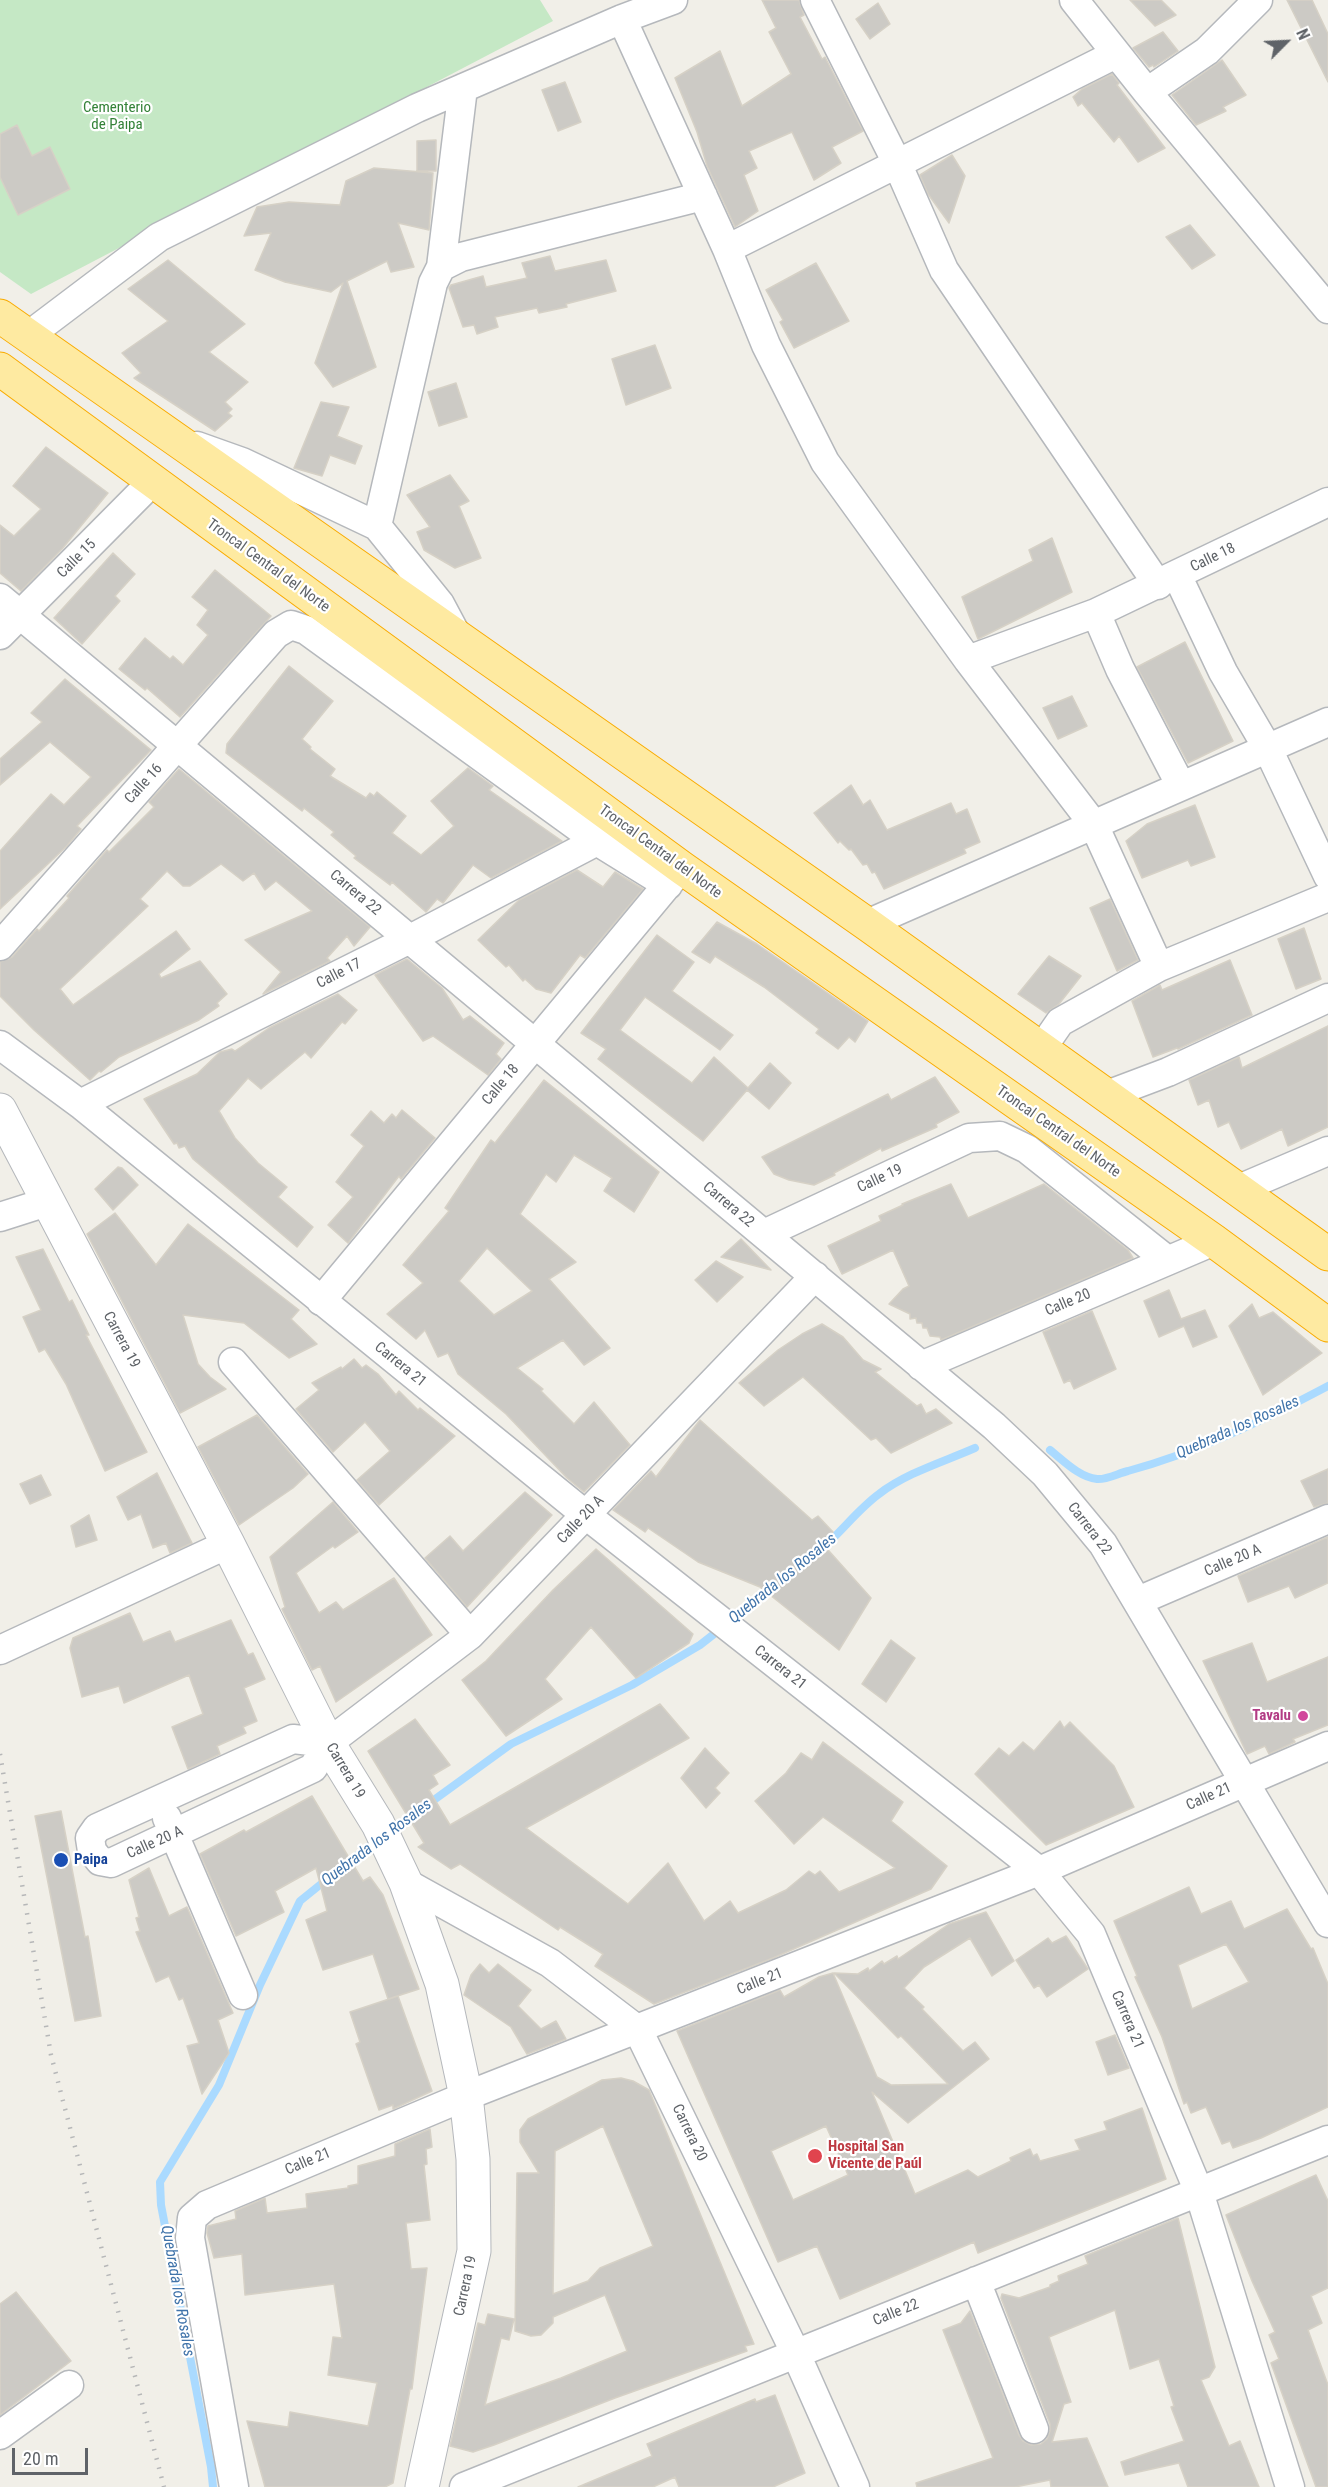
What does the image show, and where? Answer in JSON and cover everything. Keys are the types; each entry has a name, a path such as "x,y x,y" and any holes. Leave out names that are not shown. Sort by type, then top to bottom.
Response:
{"highway":[{"path":"0,316 456,634 1239,1189 1322,1242"},
{"name":"Troncal Central del Norte","path":"0,369 153,481 675,877 1214,1241 1328,1324"}],"street":[{"path":"28,336 159,237 417,108 622,19 673,0"},
{"path":"815,0 897,163 944,270 1168,580 1268,749 1325,861"},
{"path":"1076,0 1116,54 1328,309"},
{"path":"1147,92 1207,51 1258,0"},
{"path":"622,19 728,249 766,345 825,462 968,660 1094,825 1159,967"},
{"path":"728,249 1116,54"},
{"path":"376,526 433,283 441,267 463,88"},
{"path":"441,267 461,257 703,196"},
{"path":"176,439 242,462 376,526 440,604 456,634"},
{"name":"Calle 15","path":"0,635 10,606 153,481"},
{"name":"Calle 18","path":"968,660 1096,613 1328,502"},
{"name":"Carrera 22","path":"10,606 815,1276 994,1426 1025,1455 1103,1544 1328,1923"},
{"path":"1096,613 1120,669 1181,786"},
{"name":"Calle 16","path":"0,946 276,634 291,626 306,630 597,841"},
{"path":"867,924 1328,722"},
{"path":"597,841 675,877"},
{"name":"Calle 17","path":"80,1104 410,939 597,841"},
{"name":"Calle 18","path":"321,1301 675,877"},
{"path":"1042,1048 1060,1023 1159,967 1328,897"},
{"path":"1107,1095 1168,1072 1328,998"},
{"name":"Carrera 21","path":"0,1045 80,1104 586,1515 1039,1871 1091,1934 1199,2192 1290,2487"},
{"name":"Carrera 19","path":"0,1110 228,1544 328,1743 378,1824 403,1876 442,1984 466,2096 473,2159 474,2252 422,2487"},
{"name":"Calle 19","path":"764,1234 969,1138 1000,1136 1028,1149 1167,1260"},
{"path":"1239,1189 1328,1151"},
{"path":"0,1217 48,1202"},
{"name":"Calle 20","path":"921,1366 1214,1241"},
{"name":"Calle 20 A","path":"328,1743 294,1739 97,1828 90,1838 92,1851 100,1861 111,1863 313,1768 328,1743 470,1635 815,1276"},
{"path":"232,1362 470,1635"},
{"name":"Calle 20 A","path":"1138,1601 1328,1519"},
{"path":"0,1650 228,1544"},
{"name":"Calle 21","path":"234,2487 190,2238 192,2218 207,2205 466,2096 1039,1871 1328,1746"},
{"path":"159,1800 243,1995"},
{"name":"Carrera 20","path":"403,1876 550,1963 639,2030 796,2354 855,2487"},
{"name":"Calle 22","path":"464,2487 1328,2140"},
{"path":"976,2281 1034,2429"},
{"path":"0,2435 69,2385"}],"green space":[{"name":"Cementerio de Paipa","path":"0,0 540,0 553,21 31,294 0,272"}],"building":[{"path":"762,0 799,0 804,15 800,17 822,59 825,57 863,131 832,147 841,163 814,180 792,132 749,151 757,168 744,175 758,211 735,227 707,166 697,132 675,78 720,51 742,106 791,74 769,32 776,28"},
{"path":"1130,0 1161,0 1176,15 1155,26"},
{"path":"1287,0 1312,0 1328,34 1328,82"},
{"path":"878,3 890,24 870,39 856,19"},
{"path":"1163,32 1178,51 1154,67 1153,65 1149,67 1133,48"},
{"path":"1222,60 1246,95 1223,107 1226,111 1196,125 1172,95"},
{"path":"1112,74 1119,83 1117,85 1165,148 1138,162 1119,136 1114,142 1082,103 1078,106 1073,97 1082,89"},
{"path":"565,82 581,122 558,131 542,90"},
{"path":"17,125 32,156 50,147 70,189 18,215 0,177 0,134"},
{"path":"436,140 436,171 417,171 417,141"},
{"path":"952,155 965,176 949,223 928,194 920,175"},
{"path":"374,168 433,173 429,230 398,223 414,267 391,272 387,261 347,281 376,367 333,387 315,363 343,283 331,292 285,282 255,270 271,233 244,236 257,207 289,202 340,205 346,181"},
{"path":"1190,225 1215,255 1192,269 1166,237"},
{"path":"550,256 555,271 606,260 616,291 566,304 567,307 539,313 537,308 495,317 498,327 477,334 474,325 463,327 449,288 451,285 483,276 486,287 527,278 522,263"},
{"path":"168,260 245,324 209,352 248,382 225,402 232,409 228,413 232,416 215,431 134,378 141,373 122,353 168,321 128,289"},
{"path":"816,263 849,321 794,348 780,322 783,320 766,290"},
{"path":"655,345 671,388 626,405 612,359"},
{"path":"456,383 467,417 439,426 428,392"},
{"path":"321,402 349,407 337,436 362,446 355,464 330,455 322,476 294,468"},
{"path":"46,447 108,493 62,549 21,591 0,573 0,525 14,536 41,509 13,486"},
{"path":"450,475 469,501 459,506 481,558 455,568 424,550 417,532 430,527 407,495"},
{"path":"1052,538 1072,592 978,639 962,597 1033,561 1029,550"},
{"path":"113,553 135,574 115,596 120,601 82,644 54,618"},
{"path":"215,570 271,616 180,717 147,688 145,690 119,669 145,638 170,659 173,656 183,665 208,635 197,625 208,610 192,597"},
{"path":"1185,642 1233,741 1188,763 1137,667"},
{"path":"289,666 333,701 302,739 311,747 310,749 335,769 330,776 366,798 370,793 374,796 377,792 406,816 392,833 421,855 454,826 431,801 468,768 493,786 489,790 562,841 491,878 473,865 443,903 437,899 426,912 392,882 390,885 354,858 356,856 331,835 334,832 304,808 302,811 226,753 227,744"},
{"path":"65,679 151,750 77,826 81,829 66,847 0,909 0,851 51,794 64,805 91,777 50,742 0,785 0,759 42,722 31,713"},
{"path":"1072,696 1087,726 1058,739 1043,708"},
{"path":"179,769 370,927 354,946 347,936 327,958 330,961 263,994 281,972 245,940 312,911 276,881 265,890 254,873 243,881 221,864 190,886 183,886 167,871 140,899 148,906 60,989 73,1005 176,931 190,949 159,974 161,978 200,961 227,994 217,1003 219,1006 199,1020 119,1057 90,1080 0,996 0,962 12,957 37,929 39,931 107,850 109,852 154,807 149,802"},
{"path":"851,785 863,805 870,800 887,830 951,803 956,814 967,809 980,842 964,849 966,853 884,889 875,872 872,873 867,864 863,865 851,849 849,850 840,841 838,843 814,813"},
{"path":"1195,805 1215,857 1191,866 1188,860 1142,878 1126,841 1147,824"},
{"path":"577,870 603,887 615,872 643,889 585,958 580,955 551,993 536,989 525,979 523,981 509,965 506,967 478,940 519,900"},
{"path":"1110,899 1138,960 1117,971 1090,908"},
{"path":"717,922 757,944 868,1021 855,1042 849,1037 838,1049 816,1033 819,1029 764,987 715,956 710,963 692,952"},
{"path":"1304,928 1321,979 1296,989 1278,939"},
{"path":"657,935 694,962 672,991 733,1035 720,1050 645,997 620,1030 692,1083 714,1057 748,1088 770,1063 791,1083 769,1109 747,1090 703,1141 598,1059 606,1049 581,1033"},
{"path":"1049,956 1081,976 1059,1004 1046,1013 1018,994"},
{"path":"407,959 442,988 463,1020 470,1016 504,1043 496,1054 501,1059 488,1075 433,1036 423,1041 375,975"},
{"path":"1230,960 1252,1015 1178,1049 1153,1057 1132,1001 1160,985 1162,990"},
{"path":"338,994 357,1010 345,1024 342,1022 311,1058 305,1052 261,1089 248,1078 219,1111 235,1138 258,1163 287,1187 278,1197 313,1227 297,1247 193,1159 185,1146 179,1148 177,1143 174,1144 144,1099 197,1074 220,1052 232,1049 235,1051 269,1028"},
{"path":"1328,1026 1328,1127 1288,1146 1282,1129 1241,1149 1229,1122 1218,1127 1209,1100 1198,1105 1189,1080 1239,1057 1242,1068"},
{"path":"935,1077 959,1112 936,1124 937,1127 882,1151 881,1148 814,1185 789,1180 774,1174 762,1157 888,1094 891,1100"},
{"path":"544,1080 659,1172 634,1212 604,1191 612,1178 574,1155 556,1182 546,1174 520,1214 576,1262 549,1279 610,1348 584,1365 563,1340 517,1368 543,1389 541,1391 574,1424 594,1402 630,1445 584,1492 567,1478 506,1414 458,1374 448,1353 438,1357 425,1330 416,1339 387,1314 423,1283 403,1265 449,1211 445,1208 491,1140 495,1143","holes":["487,1248 532,1291 494,1315 459,1281"]},
{"path":"402,1110 435,1138 401,1179 399,1176 348,1243 328,1225 353,1197 336,1182 364,1146 351,1135 371,1111 384,1123 392,1114 396,1118"},
{"path":"118,1167 122,1168 138,1185 113,1210 95,1189"},
{"path":"951,1184 968,1218 1044,1184 1128,1250 1133,1258 941,1340 940,1337 930,1336 927,1328 923,1328 922,1323 917,1323 916,1318 910,1319 910,1314 889,1304 909,1286 893,1250 842,1274 828,1246 881,1221 879,1216 902,1204"},
{"path":"115,1213 156,1265 188,1224 299,1310 291,1319 317,1344 289,1358 244,1323 183,1315 198,1364 226,1389 180,1413 87,1234"},
{"path":"741,1239 771,1270 721,1257"},
{"path":"43,1249 69,1302 72,1300 89,1335 86,1335 147,1452 105,1471 66,1384 45,1349 39,1352 23,1317 41,1310 16,1257"},
{"path":"716,1261 743,1277 717,1302 695,1280"},
{"path":"1169,1290 1181,1319 1205,1310 1217,1337 1193,1347 1184,1326 1159,1337 1144,1301"},
{"path":"1252,1304 1259,1318 1273,1312 1322,1353 1263,1395 1229,1326"},
{"path":"1092,1311 1116,1369 1074,1389 1070,1380 1064,1383 1043,1332"},
{"path":"822,1324 843,1337 863,1360 881,1369 875,1372 917,1406 921,1404 926,1414 936,1409 952,1423 891,1453 876,1438 871,1440 803,1377 764,1406 739,1383 778,1350"},
{"path":"354,1359 362,1368 366,1365 378,1374 396,1395 399,1391 418,1410 420,1408 455,1436 379,1505 357,1480 390,1451 365,1422 333,1452 296,1409 319,1390 312,1383 341,1367 342,1369"},
{"path":"257,1415 308,1474 293,1488 239,1525 198,1447"},
{"path":"700,1420 812,1520 818,1516 833,1532 821,1542 871,1598 839,1650 760,1587 698,1562 648,1528 645,1532 613,1510 651,1471 656,1477"},
{"path":"1328,1469 1328,1503 1314,1507 1301,1481"},
{"path":"157,1473 192,1543 170,1553 166,1543 153,1548 141,1514 128,1520 117,1497"},
{"path":"41,1475 51,1495 30,1504 20,1484"},
{"path":"525,1492 552,1515 467,1607 425,1558 450,1536 463,1551"},
{"path":"333,1502 358,1532 335,1548 333,1546 296,1573 319,1613 336,1602 343,1610 394,1578 432,1635 336,1702 320,1666 312,1670 282,1609 285,1607 270,1557"},
{"path":"89,1515 97,1540 76,1547 71,1526"},
{"path":"1328,1537 1328,1583 1295,1598 1289,1586 1248,1602 1238,1576"},
{"path":"596,1549 693,1634 689,1643 636,1678 591,1627 545,1679 562,1699 506,1736 462,1680 486,1661 553,1590"},
{"path":"130,1613 143,1642 170,1631 175,1642 231,1620 248,1655 253,1653 265,1679 244,1688 257,1721 243,1727 246,1733 217,1746 220,1754 188,1769 172,1727 203,1714 189,1675 124,1703 119,1686 82,1697 70,1648 73,1638"},
{"path":"891,1640 915,1658 886,1702 862,1684"},
{"path":"1252,1643 1267,1682 1328,1657 1328,1725 1293,1739 1295,1742 1269,1754 1265,1746 1247,1754 1203,1661"},
{"path":"660,1704 689,1738 526,1828 628,1904 668,1863 704,1921 730,1901 738,1913 786,1890 809,1871 815,1875 820,1871 839,1892 895,1868 823,1817 794,1844 755,1801 786,1773 801,1753 812,1760 823,1742 903,1802 891,1821 947,1866 931,1889 773,1958 654,2004 595,1966 603,1954 560,1927 558,1930 460,1864 451,1869 418,1847 424,1843 368,1751 415,1719 450,1765 433,1775 438,1784 429,1790 450,1825"},
{"path":"1060,1721 1064,1728 1070,1722 1114,1766 1134,1807 1046,1845 975,1774 999,1748 1009,1756 1023,1742 1034,1751"},
{"path":"705,1748 729,1773 715,1788 720,1793 706,1808 681,1778"},
{"path":"312,1796 363,1881 370,1877 383,1895 419,1989 388,1999 373,1954 323,1970 306,1920 327,1911 316,1868 275,1891 284,1912 236,1936 200,1854"},
{"path":"61,1811 85,1937 88,1936 101,2016 75,2021 35,1816"},
{"path":"149,1868 169,1916 187,1907 233,2013 218,2020 229,2053 202,2094 187,2046 199,2043 183,1998 179,2000 169,1976 156,1982 136,1932 140,1931 136,1918 139,1917 129,1880"},
{"path":"1189,1887 1201,1914 1231,1901 1244,1929 1287,1909 1311,1949 1313,1948 1328,1984 1328,2107 1261,2138 1233,2148 1230,2141 1222,2144 1206,2107 1191,2113 1187,2102 1184,2104 1162,2037 1135,1977 1137,1976 1114,1921","holes":["1226,1944 1249,1982 1192,2009 1178,1965"]},
{"path":"986,1912 1014,1961 992,1976 970,1938 924,1967 904,1988 963,2051 975,2042 989,2059 908,2123 872,2092 915,2194 968,2170 978,2177 1030,2149 1033,2156 1037,2154 1040,2161 1080,2150 1075,2140 1107,2130 1104,2122 1142,2108 1166,2179 978,2253 974,2242 840,2299 817,2246 778,2262 677,2031 780,1990 784,1997 819,1977 833,1973 877,2077 891,2085 948,2084 901,2036 898,2038 834,1973 858,1974 868,1968 869,1971 882,1961 884,1964 897,1956 898,1959 949,1924","holes":["826,2126 848,2175 793,2200 771,2151"]},
{"path":"1066,1936 1088,1969 1047,1997 1039,1985 1034,1988 1016,1960 1048,1938 1052,1943"},
{"path":"480,1964 489,1973 498,1964 531,1990 518,2006 541,2029 556,2021 566,2039 527,2054 511,2027 464,1995 471,1975"},
{"path":"398,1996 432,2091 393,2109 393,2105 379,2110 356,2044 360,2042 350,2012"},
{"path":"1115,2035 1129,2068 1108,2075 1096,2042"},
{"path":"621,2078 633,2081 649,2090 754,2344 745,2346 747,2351 615,2398 494,2445 473,2452 450,2446 478,2323 485,2325 488,2314 514,2319 509,2340 501,2338 485,2405 627,2351 605,2295 553,2317 553,2323 541,2335 531,2336 515,2331 517,2173 539,2173 520,2142 520,2130 528,2119 602,2080","holes":["603,2126 653,2246 600,2268 588,2281 553,2294 555,2151"]},
{"path":"430,2129 432,2147 426,2149 427,2164 424,2165 430,2220 406,2223 411,2269 427,2268 412,2389 410,2389 393,2483 385,2487 265,2487 247,2421 288,2427 290,2412 368,2426 377,2383 328,2375 333,2337 342,2338 334,2284 245,2295 242,2254 214,2258 207,2233 208,2226 236,2219 235,2211 265,2198 267,2213 307,2208 306,2194 348,2188 348,2186 358,2184 358,2166 395,2156 395,2144"},
{"path":"1316,2175 1328,2201 1328,2288 1311,2296 1322,2323 1308,2330 1328,2385 1328,2487 1316,2487 1271,2363 1279,2359 1269,2335 1275,2332 1226,2215"},
{"path":"1178,2218 1215,2367 1209,2377 1201,2380 1229,2446 1240,2441 1259,2487 1188,2487 1179,2463 1125,2475 1121,2462 1184,2441 1171,2407 1174,2406 1159,2359 1130,2369 1115,2310 1049,2337 1071,2402 1064,2404 1052,2442 1087,2438 1108,2487 1051,2487 1050,2480 1015,2487 917,2487 916,2483 993,2458 943,2330 961,2323 970,2311 1019,2435 1023,2441 1031,2445 1041,2444 1047,2439 1050,2424 1001,2298 1002,2294 1019,2298 1050,2287 1059,2281 1058,2276 1088,2264 1085,2256"},
{"path":"16,2292 71,2361 0,2415 0,2304"},
{"path":"775,2395 805,2473 773,2487 679,2487 675,2477 653,2487 578,2487 652,2456 647,2444 755,2399 756,2402"}],"waterway":[{"name":"Quebrada los Rosales","path":"1050,1450 1084,1475 1090,1478 1104,1478 1205,1445 1328,1386"},
{"name":"Quebrada los Rosales","path":"819,1551 879,1494 913,1474 975,1448"},
{"name":"Quebrada los Rosales","path":"427,1805 511,1744 632,1685 700,1645 774,1587"},
{"name":"Quebrada los Rosales","path":"391,1831 415,1813"},
{"name":"Quebrada los Rosales","path":"343,1867 376,1841"},
{"name":"Quebrada los Rosales","path":"213,2487 161,2205 160,2182 219,2085 260,1985 300,1901 326,1880"}],"railway":[{"path":"0,1754 51,2055 164,2487"}],"place":[{"name":"Tavalu","path":"1303,1716"},
{"name":"Paipa","path":"61,1860"},
{"name":"Hospital San Vicente de Paúl","path":"815,2156"}]}
